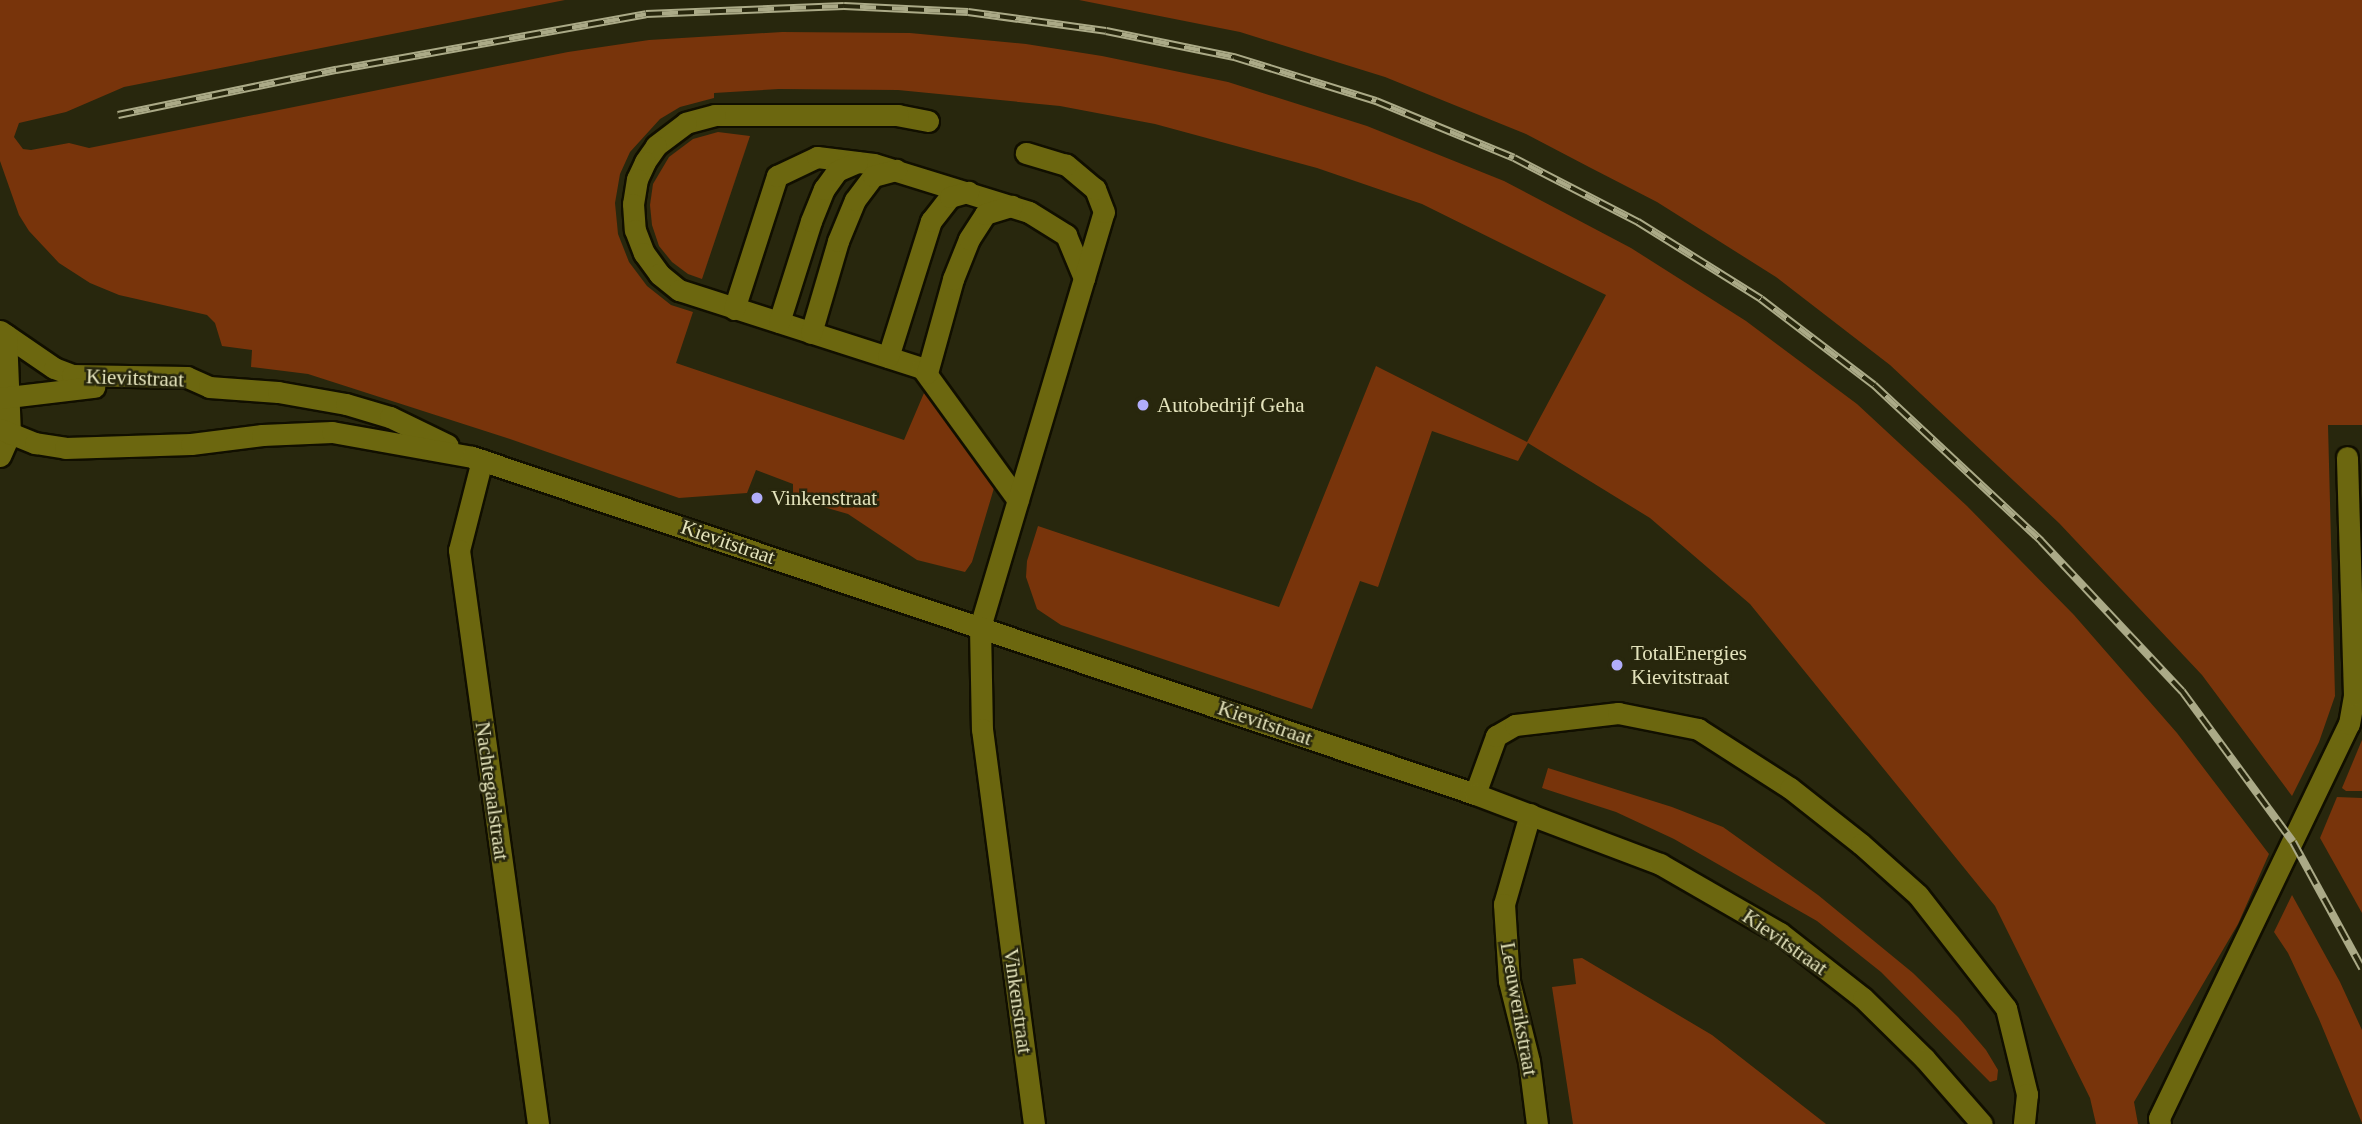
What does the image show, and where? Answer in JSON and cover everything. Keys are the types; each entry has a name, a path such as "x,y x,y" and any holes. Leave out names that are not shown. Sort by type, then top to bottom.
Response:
{"main road":[{"path":"928,121 898,115 715,115 687,123 656,146 637,179 632,204 635,230 644,253 659,274 680,290 922,368 1018,500"},
{"name":"Vinkenstraat","path":"1026,153 1066,165 1095,189 1104,212 980,627 982,729 1034,1124"},
{"path":"734,309 777,176 817,157 896,170 1029,212 1066,235 1084,278"},
{"path":"779,323 811,221 824,189 837,171 857,162"},
{"path":"811,333 838,241 855,200 873,176 896,170"},
{"path":"888,357 931,221 950,197 968,192"},
{"path":"927,373 950,289 969,239 985,214 1012,206"},
{"path":"0,457 5,431 3,333"},
{"name":"Kievitstraat","path":"3,333 54,368 72,375 187,377 209,387 278,392 346,404 390,418 477,458 1475,794 1660,864 1780,933 1863,998 1925,1059 1982,1124"},
{"path":"4,397 187,377"},
{"name":"Kievitstraat","path":"5,431 35,443 65,448 191,444 262,435 331,432 477,458"},
{"path":"2160,1124 2159,1118 2349,724 2354,695 2347,457"},
{"name":"Nachtegaalstraat","path":"477,458 459,550 538,1124"},
{"path":"1475,794 1496,736 1515,725 1618,713 1698,729 1790,788 1861,844 1918,895 2006,1008 2027,1094 2024,1124"},
{"name":"Leeuwerikstraat","path":"1530,814 1504,904 1509,981 1528,1061 1537,1124"}],"shaded area":[{"path":"0,0 565,0 124,87 66,112 19,123 14,137 23,149 31,150 69,143 89,148 568,52 649,40 782,32 910,33 1026,44 1102,56 1228,82 1367,126 1504,181 1631,248 1746,321 1857,404 1967,506 2074,615 2177,733 2269,854 2238,924 2134,1102 2138,1124 2096,1124 2090,1098 1995,906 1750,604 1650,518 1528,443 1518,461 1432,431 1378,587 1360,581 1312,709 1061,625 1037,609 1026,577 1027,561 1038,526 1279,607 1376,366 1527,442 1606,295 1422,204 1317,168 1155,124 1060,106 898,90 779,89 714,93 714,98 680,107 660,119 630,152 620,174 615,203 618,234 629,262 647,286 671,305 693,312 676,363 904,440 924,393 997,478 972,562 965,572 917,560 848,514 796,499 793,484 756,470 747,493 679,498 510,439 308,374 251,367 252,350 222,346 215,323 207,315 119,295 90,283 59,263 29,231 19,215 0,161"},
{"path":"1079,0 2362,0 2362,425 2328,425 2335,696 2319,742 2292,796 2202,675 2059,523 1890,365 1776,277 1657,202 1526,134 1385,77 1240,32"},
{"path":"718,132 750,136 702,279 688,274 672,262 659,246 652,225 650,205 653,184 669,157 693,139"},
{"path":"2362,740 2362,791 2346,791 2342,788"},
{"path":"1548,768 1672,807 1723,827 1818,895 1913,973 1958,1017 1986,1050 1998,1070 1997,1080 1990,1082 1881,972 1817,921 1674,839 1616,812 1542,788"},
{"path":"2337,797 2362,798 2362,913 2320,838"},
{"path":"2292,895 2340,982 2362,1030 2362,1123 2319,1019 2288,953 2274,932"},
{"path":"1582,958 1712,1035 1826,1124 1573,1124 1552,987 1576,984 1573,959"}],"railway":[{"path":"118,115 336,70 646,14 844,6 968,12 1106,31 1234,57 1376,101 1514,158 1638,222 1761,299 1874,385 2041,541 2182,691 2293,842 2362,968"}],"place":[{"name":"Autobedrijf Geha","path":"1143,405"},
{"name":"Vinkenstraat","path":"757,498"},
{"name":"TotalEnergies Kievitstraat","path":"1617,665"}]}
